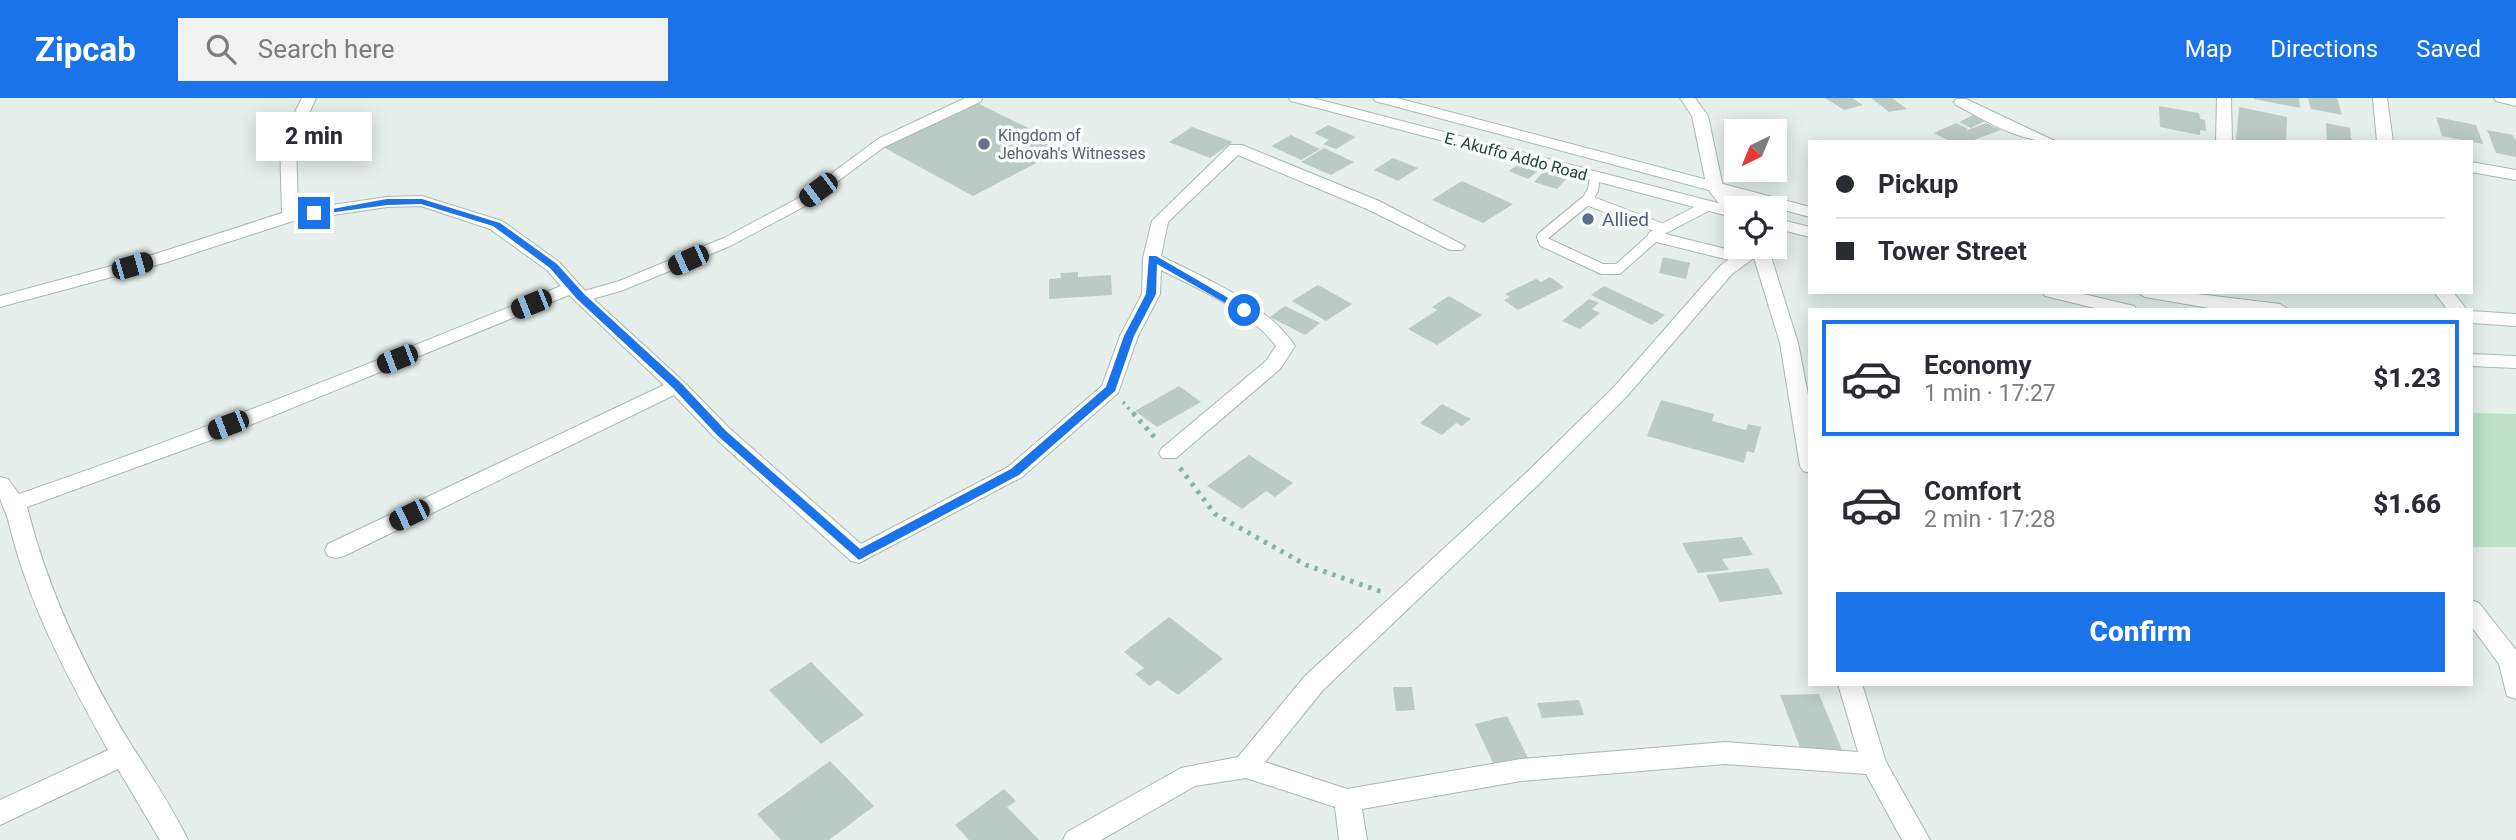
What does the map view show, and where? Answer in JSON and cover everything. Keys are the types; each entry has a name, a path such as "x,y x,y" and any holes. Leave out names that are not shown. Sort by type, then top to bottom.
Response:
{"street":[{"path":"290,216 288,142 309,98"},
{"name":"E. Akuffo Addo Road","path":"1296,98 1724,210"},
{"name":"E. Akuffo Addo Road","path":"1380,98 1808,211"},
{"path":"1687,98 1700,116 1715,188 1724,199"},
{"path":"2224,98 2224,140"},
{"path":"2379,98 2385,140"},
{"path":"2501,98 2516,102"},
{"path":"1961,102 2003,124 2044,140"},
{"path":"0,302 158,258 290,216 387,202 422,201 496,225 553,266 722,433 859,555 1015,472 1111,389 1129,336 1151,294 1152,258 1160,221 1236,148 1373,205 1456,246"},
{"path":"2473,167 2516,175"},
{"path":"1787,226 1808,232"},
{"path":"1152,258 1244,310 1279,334 1286,346 1273,365 1169,453"},
{"path":"1247,766 1314,683 1533,478 1621,391 1726,270 1742,259"},
{"path":"1756,259 1789,343 1808,454"},
{"path":"15,503 577,292"},
{"path":"2060,294 2119,308"},
{"path":"2157,294 2258,308"},
{"path":"2445,294 2456,308"},
{"path":"2473,317 2516,320"},
{"path":"2473,360 2516,362"},
{"path":"336,550 677,386"},
{"path":"0,484 15,503 21,533 60,634 124,754 174,840"},
{"path":"2473,612 2513,662 2516,689"},
{"path":"1851,686 1874,764 1916,840"},
{"path":"1077,840 1190,776 1247,766 1347,800 1521,770 1725,753 1874,764"},
{"path":"0,813 124,754"},
{"path":"1347,800 1353,840"}],"lane":[{"path":"577,292 620,286 727,242 800,203 881,143 977,98"},
{"path":"1595,177 1593,190 1587,200 1542,237 1544,242 1611,271 1618,269 1663,229 1707,206"},
{"path":"1587,200 1663,229"},
{"path":"1653,236 1724,247"}],"path":[{"path":"1111,389 1169,453 1215,514 1306,565 1403,599"}],"green space":[{"path":"2473,413 2516,414 2516,547 2473,547"}],"building":[{"path":"1825,98 1852,98 1863,105 1844,110"},
{"path":"1871,98 1892,98 1907,109 1889,112"},
{"path":"2299,98 2300,108 2254,99"},
{"path":"2308,98 2337,98 2342,115 2311,109"},
{"path":"977,103 1067,147 973,196 883,147"},
{"path":"2159,106 2199,113 2200,119 2205,120 2206,131 2200,130 2200,135 2160,127"},
{"path":"2239,107 2287,117 2286,140 2236,140"},
{"path":"1973,115 1985,121 1971,128 1959,122"},
{"path":"2436,117 2476,125 2483,144 2473,140 2442,136"},
{"path":"1956,123 1968,129 1965,131 1986,123 2001,130 1974,140 1947,140 1934,133"},
{"path":"2326,123 2350,128 2353,140 2327,140"},
{"path":"1328,125 1356,137 1336,149 1323,144 1329,140 1314,133"},
{"path":"1192,127 1233,142 1210,158 1169,142"},
{"path":"2487,130 2513,135 2516,141 2516,157 2496,153"},
{"path":"1291,135 1320,149 1301,160 1271,146"},
{"path":"1324,148 1354,162 1331,175 1301,162"},
{"path":"1393,158 1418,168 1398,181 1374,170"},
{"path":"1519,164 1538,171 1528,179 1509,171"},
{"path":"1547,168 1570,175 1557,189 1534,182"},
{"path":"1462,181 1513,204 1483,223 1432,200"},
{"path":"1663,257 1690,263 1686,279 1659,273"},
{"path":"1078,272 1078,277 1111,275 1112,295 1049,299 1049,279 1061,278 1060,273"},
{"path":"1550,277 1564,287 1518,310 1504,300 1510,297 1505,294 1536,279 1541,282"},
{"path":"1318,285 1352,304 1326,321 1292,301"},
{"path":"1604,286 1665,315 1652,325 1591,295"},
{"path":"1449,296 1482,315 1437,345 1408,329 1437,310 1432,307"},
{"path":"1589,299 1599,303 1592,309 1600,313 1580,329 1562,321"},
{"path":"1285,306 1320,323 1305,335 1270,317"},
{"path":"1179,386 1201,402 1157,427 1135,411"},
{"path":"1661,400 1714,414 1712,421 1746,430 1748,424 1761,427 1754,453 1747,451 1744,463 1647,436"},
{"path":"1442,404 1471,419 1462,426 1456,423 1442,435 1420,423"},
{"path":"1249,455 1293,483 1275,497 1266,491 1242,509 1207,486"},
{"path":"1742,537 1753,555 1722,559 1729,570 1698,573 1682,543"},
{"path":"1768,568 1783,594 1720,602 1706,575"},
{"path":"1169,617 1223,659 1178,695 1158,680 1150,686 1135,674 1144,668 1124,652"},
{"path":"811,662 864,715 821,744 769,690"},
{"path":"1393,687 1412,687 1415,710 1396,711"},
{"path":"1819,694 1844,755 1803,755 1780,695"},
{"path":"1579,700 1584,715 1542,718 1537,703"},
{"path":"1507,716 1529,760 1495,767 1475,724"},
{"path":"830,761 874,806 829,840 781,840 757,814"},
{"path":"1004,789 1016,801 1007,807 1039,840 969,840 955,825"}],"place":[{"name":"Kingdom of Jehovah's Witnesses","path":"984,144"},
{"name":"Allied","path":"1588,219"}],"route":[{"path":"314,213 387,202 422,201 496,225 512,235 553,266 580,296 677,386 722,433 859,555 1015,472 1111,389 1129,336 1151,294 1152,258 1244,310"}]}
